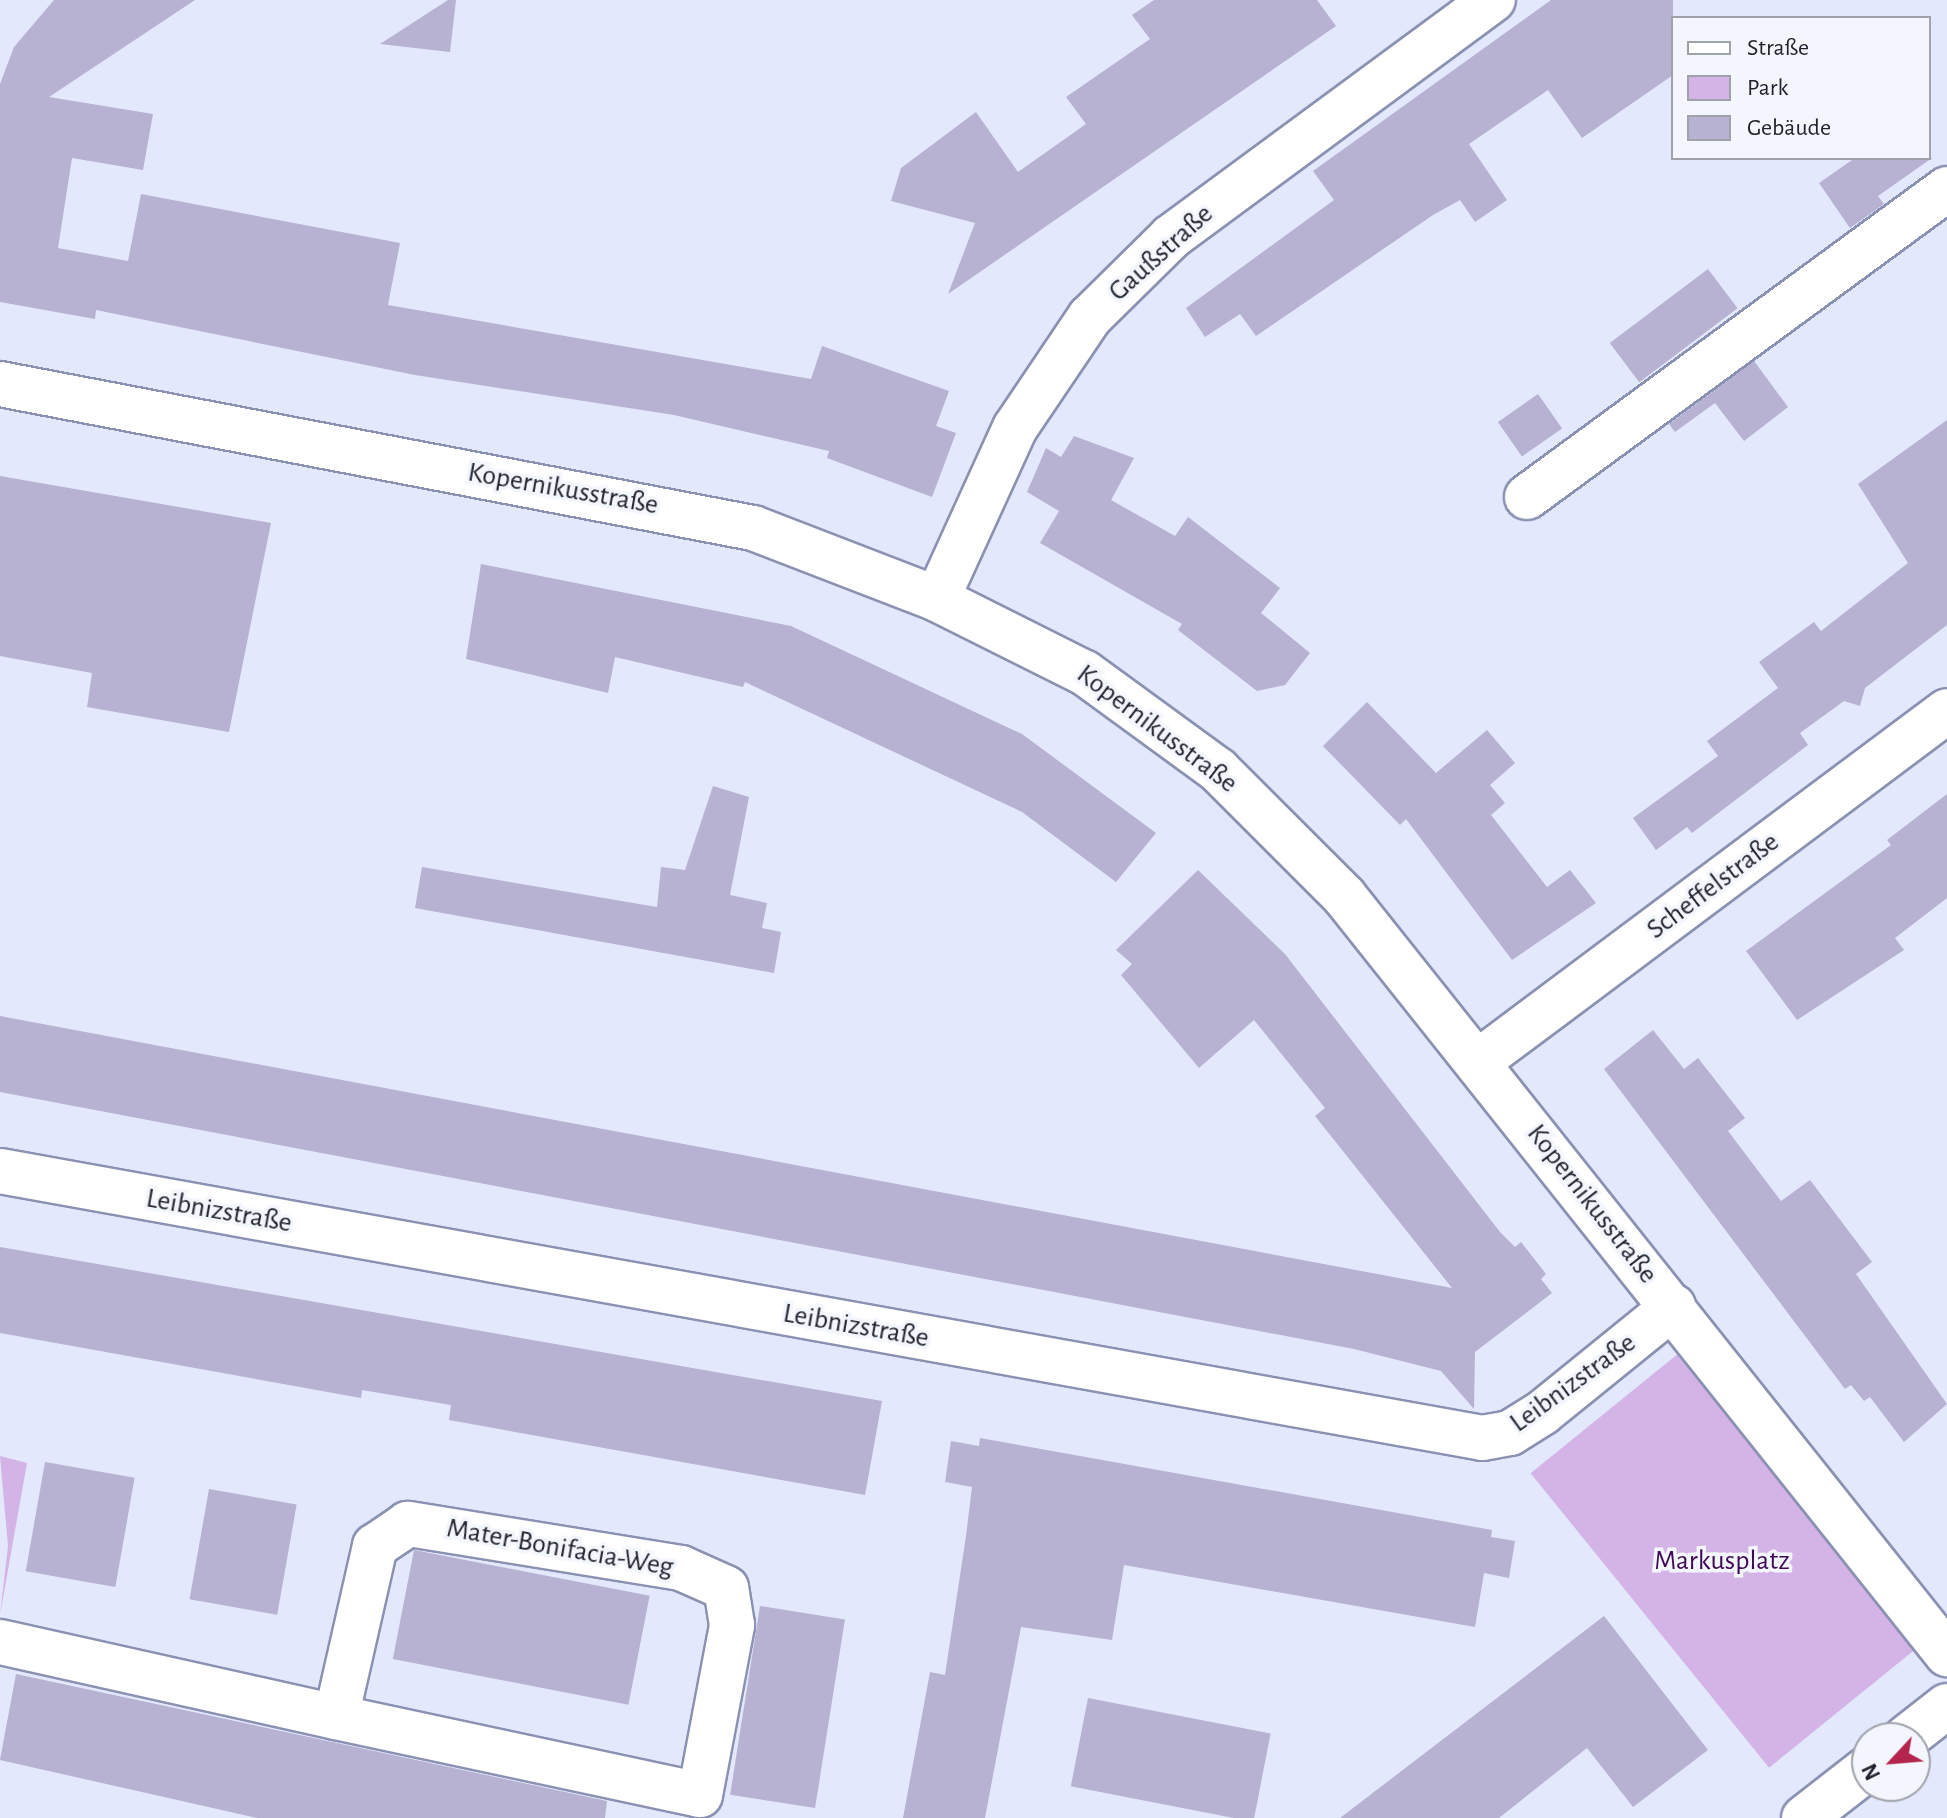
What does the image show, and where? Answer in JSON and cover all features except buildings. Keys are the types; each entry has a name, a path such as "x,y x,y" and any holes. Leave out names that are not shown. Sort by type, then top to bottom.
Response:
{"street":[{"name":"Gaußstraße","path":"937,599 1015,428 1090,317 1171,237 1493,0"},
{"path":"1527,497 1947,189"},
{"name":"Kopernikusstraße","path":"0,384 740,524 937,599 1085,673 1218,770 1326,875 1479,1061 1947,1654"},
{"name":"Scheffelstraße","path":"1479,1061 1947,711"},
{"name":"Leibnizstraße","path":"0,1171 1482,1438 1510,1433 1542,1413 1673,1307"},
{"name":"Mater-Bonifacia-Weg","path":"0,1642 336,1717 700,1795 732,1625 726,1588 681,1568 408,1524 375,1546 336,1717"},
{"path":"1926,1722 1947,1706"},
{"path":"1804,1818 1851,1781"}],"green space":[{"name":"Markusplatz","path":"1679,1353 1918,1648 1769,1768 1531,1473"},
{"path":"0,1456 27,1463 0,1615 8,1546"}]}
